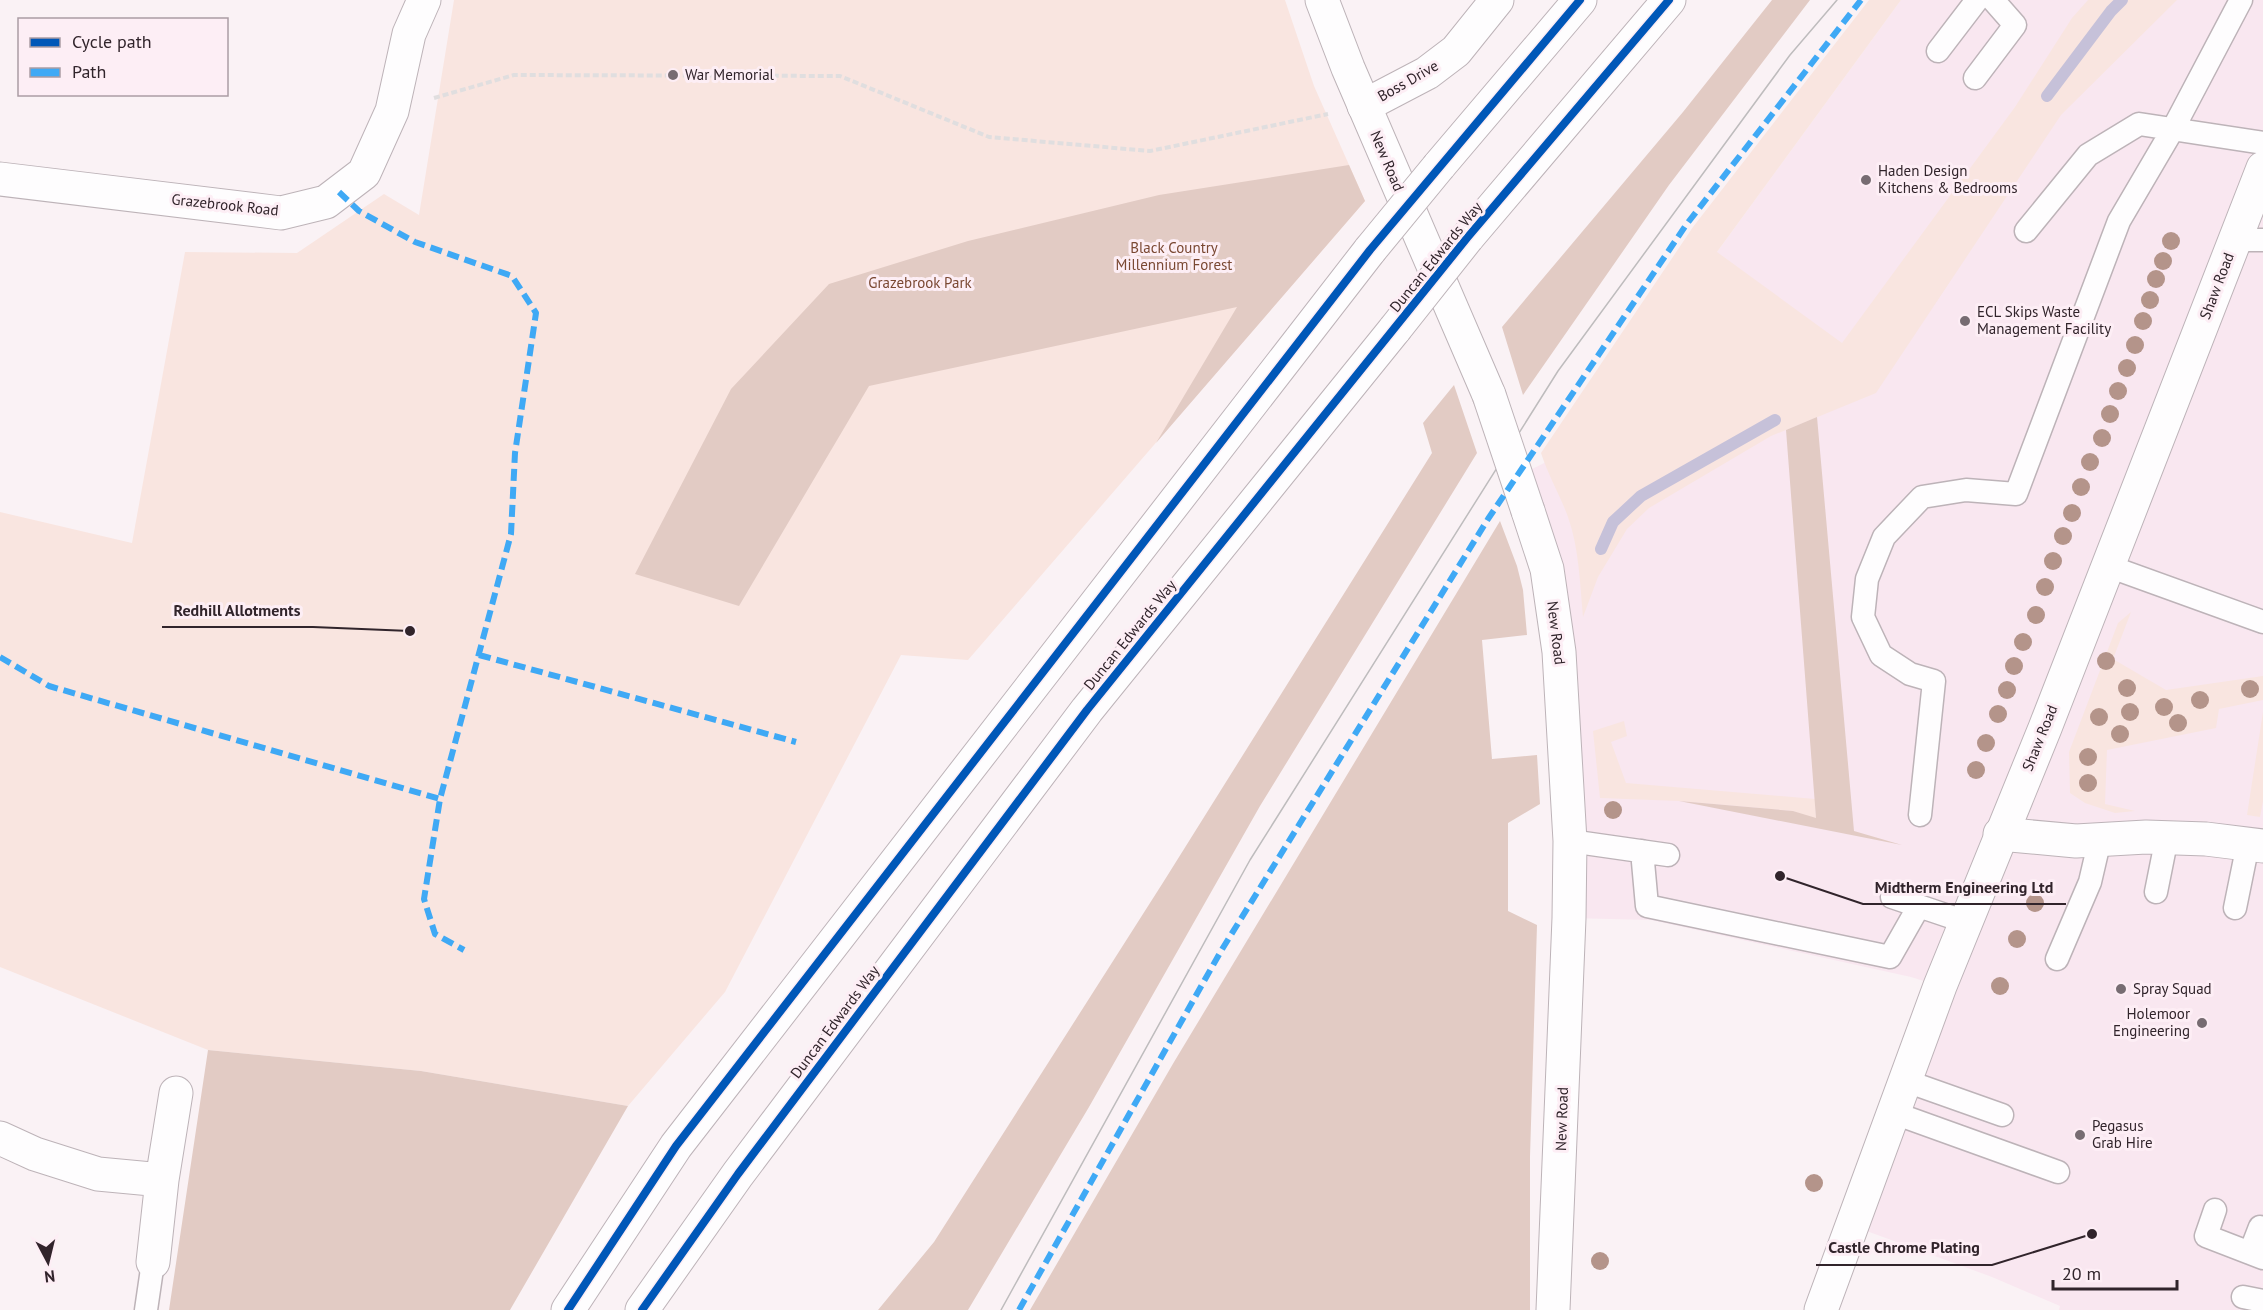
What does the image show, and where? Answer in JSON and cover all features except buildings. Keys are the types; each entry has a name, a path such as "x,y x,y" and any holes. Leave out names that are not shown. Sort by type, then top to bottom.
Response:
{"main road":[{"name":"Grazebrook Road","path":"0,179 281,213 326,202 364,173 392,111 409,34 424,0"},
{"name":"New Road","path":"1322,0 1364,106 1489,395 1547,569 1559,651 1570,841 1554,1310"},
{"name":"Boss Drive","path":"1364,106 1427,73 1456,51 1497,0"},
{"path":"568,1310 676,1146 1370,250 1580,0"},
{"name":"Duncan Edwards Way","path":"642,1310 738,1174 1087,710 1467,238 1668,0"},
{"name":"Shaw Road","path":"1821,1310 1940,986 2000,834 2045,728 2108,566 2249,240 2263,170"},
{"path":"2000,834 2076,841 2167,837 2256,845"},
{"path":"153,1262 162,1180 176,1093"},
{"path":"0,1138 36,1154 98,1174 162,1180"}],"lane":[{"path":"1938,51 1977,0"},
{"path":"1975,78 2015,25 1993,0"},
{"path":"1920,815 1934,681 1910,674 1881,655 1863,617 1867,579 1884,537 1922,497 1966,490 2016,494 2119,221 2173,129 2241,0"},
{"path":"2026,231 2088,155 2139,124 2263,143"},
{"path":"2108,566 2223,600 2263,622"},
{"path":"2156,892 2167,837"},
{"path":"2057,959 2090,882 2100,839"},
{"path":"1570,841 1668,855"},
{"path":"2235,908 2256,845"},
{"path":"1642,851 1647,906 1890,957 1919,906"},
{"path":"1892,897 1966,922"},
{"path":"1906,1081 2002,1115"},
{"path":"1894,1113 2058,1172"},
{"path":"2215,1210 2206,1236 2257,1255 2259,1227"},
{"path":"146,1310 153,1262"}],"path":[{"path":"392,111 514,75 840,76 989,137 1150,151 1364,106"}],"shaded area":[{"path":"1901,0 2263,0 2263,1310 2059,1310 2060,1306 1992,1277 1853,1226 1940,986 1911,977 1651,920 1569,918 1570,841 1517,477 1544,463 1717,252"}],"green space":[{"name":"Grazebrook Park","path":"454,0 1285,0 1314,86 1365,201 968,660 901,655 725,992 628,1106 421,1071 208,1050 0,967 0,512 132,543 185,252 297,253 384,194 419,215"},
{"path":"1772,0 1810,0 1669,185 1523,395 1502,327 1683,112"},
{"path":"1869,0 1901,0 1717,252 1842,343 2015,107 2072,18 2088,0 2177,0 2061,115 1876,393 1771,436 1649,508 1627,529 1598,577 1583,617 1572,529 1541,453 1693,227"},
{"name":"Black Country Millennium Forest","path":"1349,165 1365,201 1156,443 1237,307 869,386 739,606 635,574 731,389 829,284 968,241 1159,195"},
{"path":"1454,385 1477,453 1260,806 1089,1107 968,1310 878,1310 934,1242 1164,881 1432,453 1423,423"},
{"path":"1817,417 1854,831 1902,845 1679,801 1793,811 1816,818 1786,430"},
{"path":"1500,521 1517,566 1523,590 1527,635 1482,640 1492,759 1537,755 1540,804 1508,823 1508,911 1537,925 1530,1157 1530,1310 1030,1310 1174,1062"},
{"path":"2131,612 2113,659 2166,690 2263,676 2263,700 2219,709 2216,728 2107,750 2105,804 2135,811 2115,813 2085,803 2070,793 2069,752 2118,623"},
{"path":"2263,712 2263,801 2260,817 2247,815"},
{"path":"1624,721 1627,736 1611,742 1626,783 1815,799 1816,819 1793,811 1679,801 1600,798 1593,731"},
{"path":"208,1050 421,1071 628,1106 510,1310 169,1310"}],"waterway":[{"path":"2047,96 2111,11 2122,0"},
{"path":"1601,549 1613,522 1641,496 1775,420"}],"tram line":[{"path":"1001,1310 1250,860 1558,371 1790,55 1837,0"}],"marked path":[{"path":"1019,1310 1221,951 1488,519 1686,225 1861,0"},
{"path":"339,192 359,211 415,242 512,276 536,313 515,453 511,534 440,799 424,899 435,934 464,950"},
{"path":"479,655 796,742"},
{"path":"0,657 49,686 440,799"}],"cycle path":[{"path":"568,1310 676,1146 1370,250 1580,0"},
{"path":"642,1310 738,1174 1087,710 1467,238 1669,0"}],"place":[{"name":"War Memorial","path":"673,75"},
{"name":"Haden Design Kitchens & Bedrooms","path":"1866,180"},
{"name":"ECL Skips Waste Management Facility","path":"1965,321"},
{"name":"Redhill Allotments","path":"410,631"},
{"name":"Midtherm Engineering Ltd","path":"1780,876"},
{"name":"Spray Squad","path":"2121,989"},
{"name":"Holemoor Engineering","path":"2202,1023"},
{"name":"Pegasus Grab Hire","path":"2080,1135"},
{"name":"Castle Chrome Plating","path":"2092,1234"}]}
